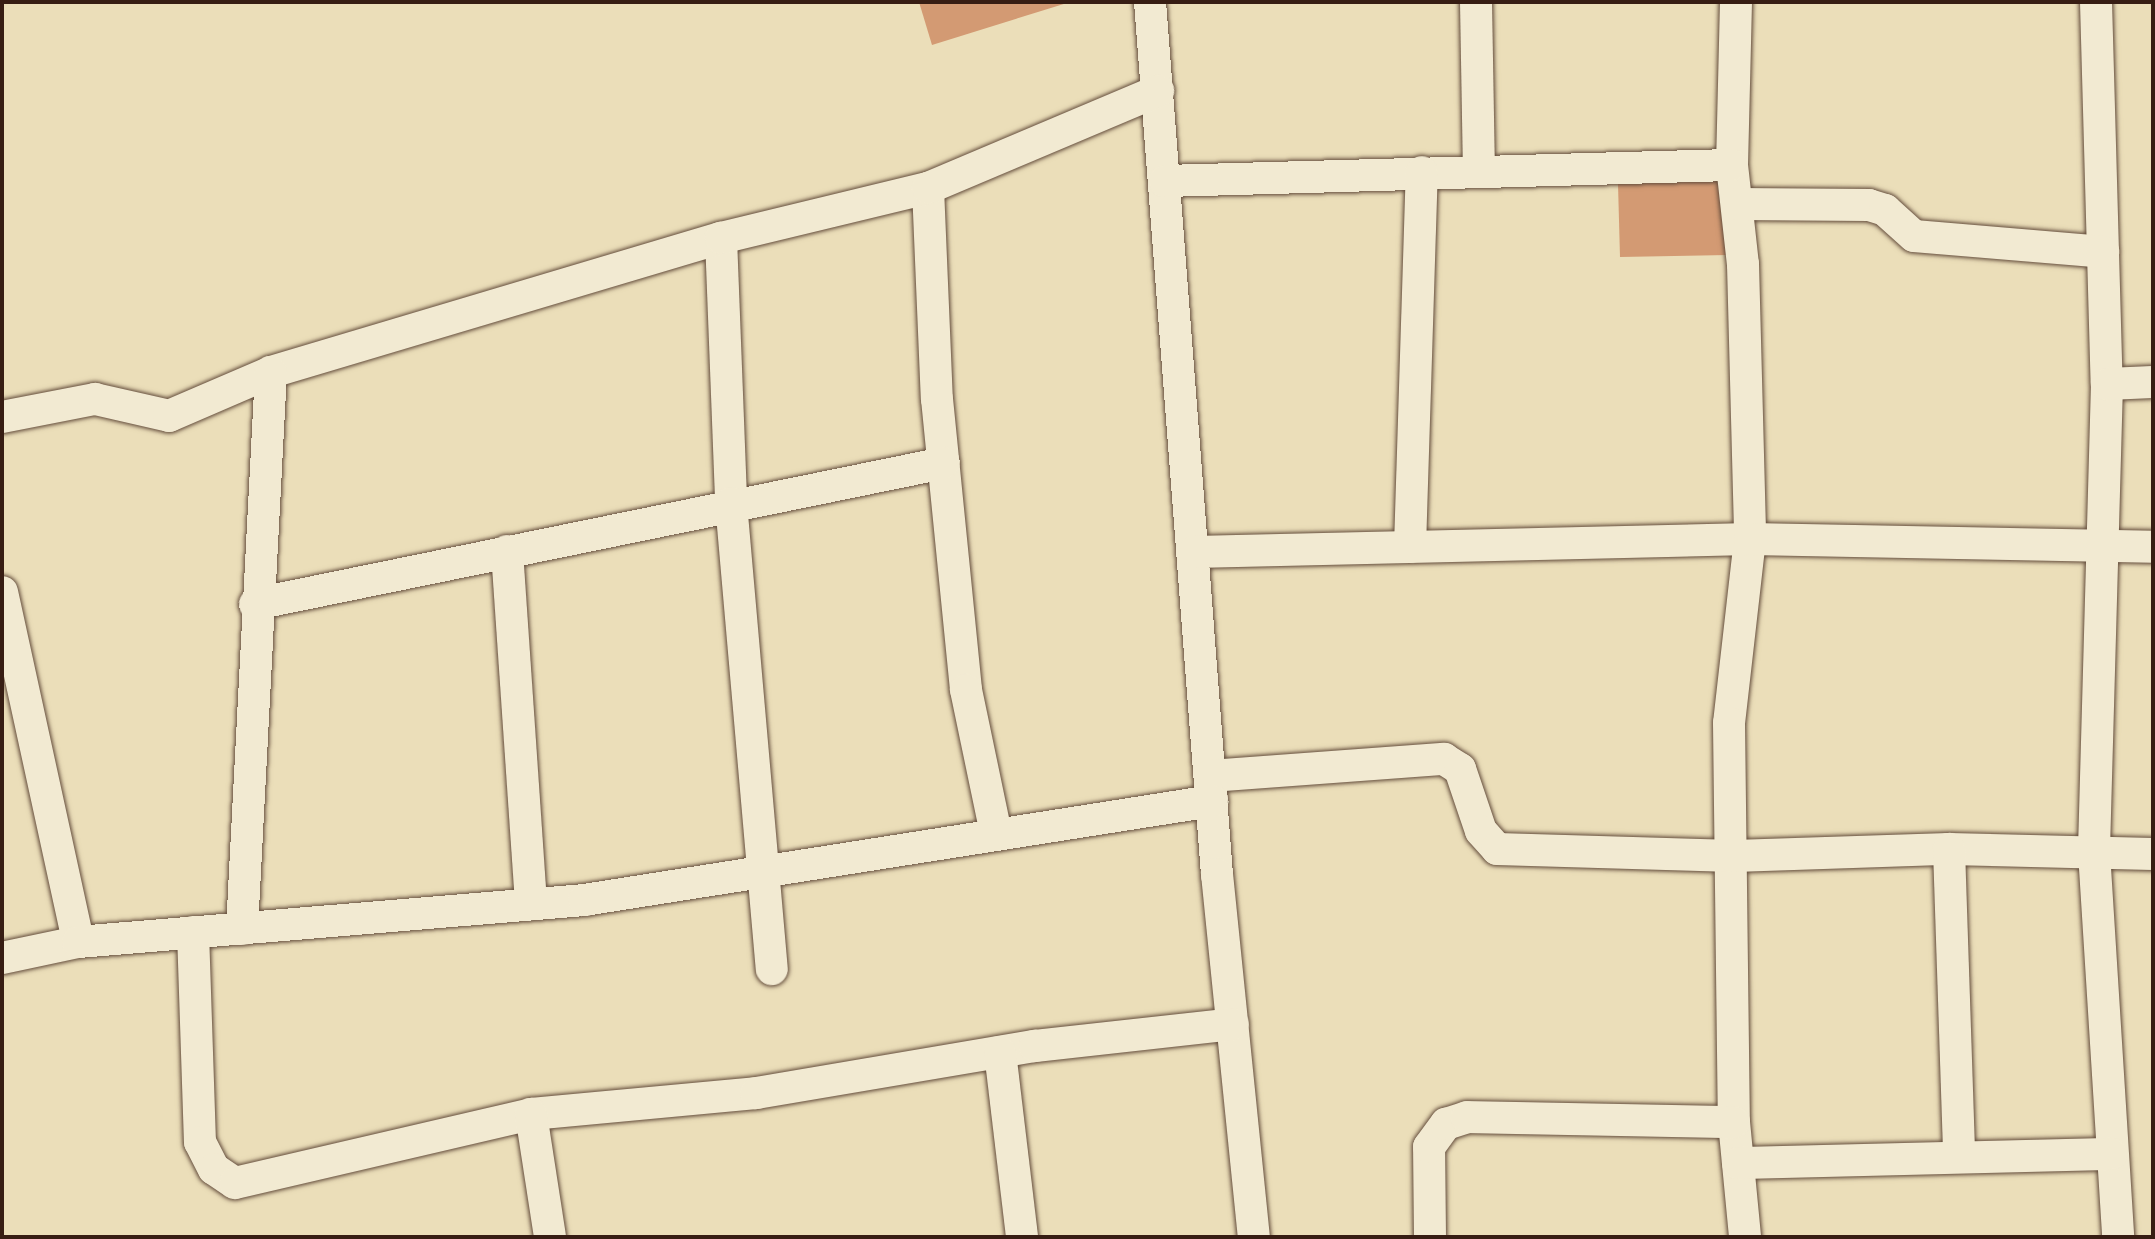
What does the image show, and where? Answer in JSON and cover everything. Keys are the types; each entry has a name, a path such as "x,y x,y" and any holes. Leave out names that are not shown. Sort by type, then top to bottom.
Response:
{"street":[{"path":"1150,2 1211,789 1254,1237"},
{"path":"1476,2 1479,170"},
{"path":"1736,2 1732,165 1737,204 1750,539 1729,723 1734,856 1734,1122 1745,1237"},
{"path":"2096,2 2107,384 2098,546 2094,852 2118,1237"},
{"path":"2,417 95,399 169,416 271,372 721,238 928,188 1158,91"},
{"path":"1165,181 1732,165"},
{"path":"1410,547 1422,172"},
{"path":"928,188 944,463 966,690 996,834"},
{"path":"1737,204 1869,205 1885,210 1914,236 2103,252"},
{"path":"721,238 731,503 761,873 772,969"},
{"path":"242,929 255,604 271,372"},
{"path":"2107,384 2153,382"},
{"path":"255,604 731,503 944,463"},
{"path":"1194,552 1750,539 2153,547"},
{"path":"507,551 531,904"},
{"path":"2,592 78,942"},
{"path":"2,958 78,942 531,904 761,873 996,834 1211,789 1444,759 1460,769 1481,831 1497,849 1734,856 1949,849 2153,854"},
{"path":"1949,849 1959,1156"},
{"path":"193,932 200,1142 214,1169 235,1183 531,1114 756,1093 1000,1052 1233,1024"},
{"path":"1000,1052 1022,1237"},
{"path":"531,1114 550,1237"},
{"path":"1430,1237 1429,1147 1446,1124 1467,1117 1734,1122"},
{"path":"1738,1163 2111,1154"}],"building":[{"path":"919,2 1067,2 1067,3 932,45"},
{"path":"1726,181 1728,255 1620,257 1618,184"}]}
